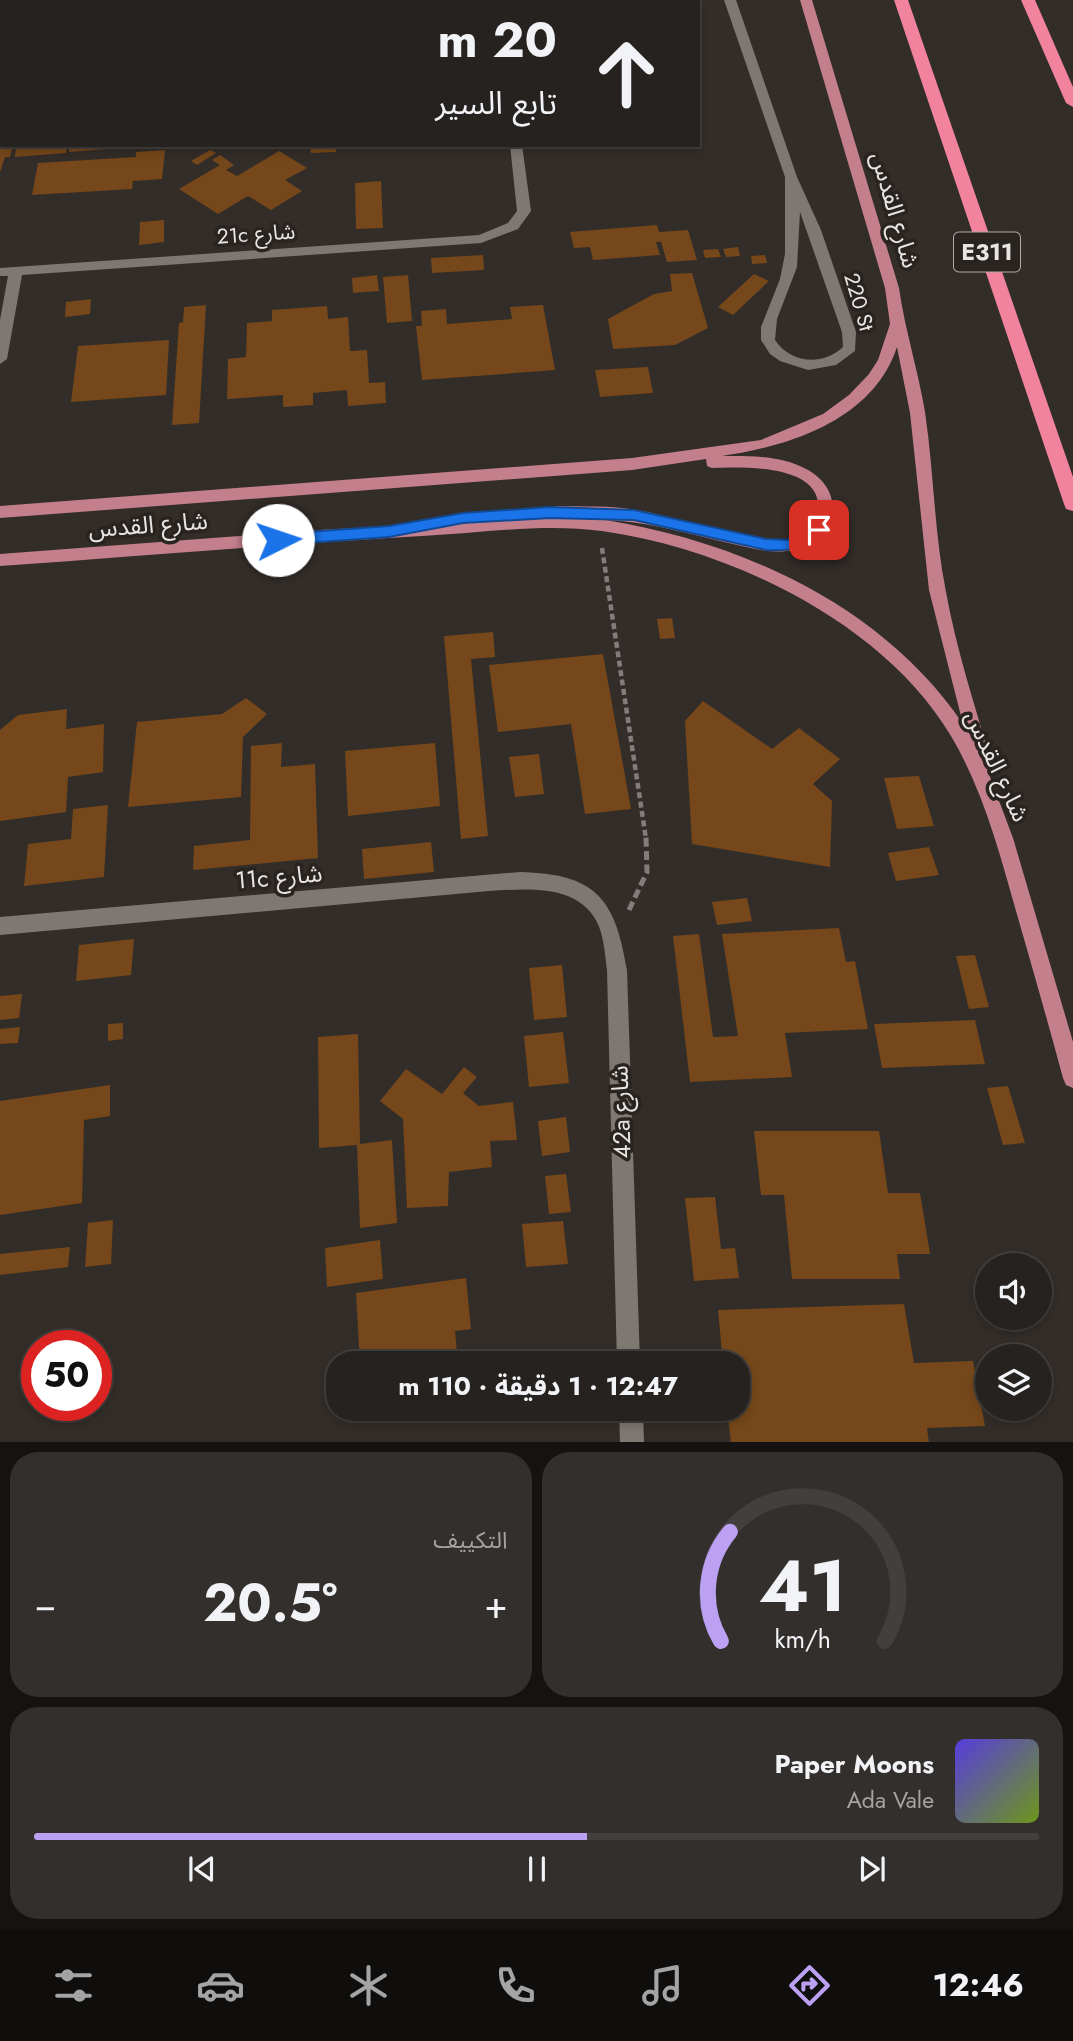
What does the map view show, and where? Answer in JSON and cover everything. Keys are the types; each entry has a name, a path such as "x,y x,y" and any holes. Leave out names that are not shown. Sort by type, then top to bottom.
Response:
{"highway":[{"name":"E311","path":"901,0 1073,504"},
{"path":"1028,0 1073,103"}],"main road":[{"name":"شارع القدس","path":"0,512 632,464 762,445 797,433 828,418 874,378 892,343 897,324 892,288 806,0"},
{"path":"897,324 914,385 933,566 950,645 998,815"},
{"path":"389,531 463,518 594,512 634,515 766,545 787,545 806,540 819,530 827,517 827,503 820,488 808,476 791,468 726,462 632,464"},
{"name":"شارع القدس","path":"0,561 389,531 550,524 598,525 682,542 731,558 778,579 855,626 895,659 940,705 960,737 998,815 1073,1078"}],"street":[{"name":"220 St","path":"730,0 791,177 814,230 849,332 850,348 842,358 828,363 807,365 790,361 768,342 767,331 792,257 794,209 791,177"},
{"name":"21c شارع","path":"0,272 481,239 513,226 524,211 516,147"},
{"path":"0,359 16,271"},
{"name":"11c شارع","path":"0,926 489,882 527,880 562,884"},
{"name":"42a شارع","path":"562,884 585,896 603,914 611,937 617,970 629,1351"},
{"path":"631,1421 632,1442"}],"path":[{"path":"598,525 648,859 641,888 611,937"}],"building":[{"path":"0,147 12,147 10,157 5,157 0,172"},
{"path":"16,147 67,147 66,153 15,157"},
{"path":"69,147 132,147 69,152"},
{"path":"310,147 335,147 336,152 311,153"},
{"path":"165,150 162,179 133,181 132,189 32,195 38,163 136,157 136,152"},
{"path":"210,150 216,153 197,165 191,161"},
{"path":"279,151 307,168 285,180 302,191 271,210 248,196 218,214 179,189 220,165 212,160 220,155 234,165 226,170 237,176"},
{"path":"381,181 383,228 356,229 355,183"},
{"path":"164,220 164,242 139,245 140,222"},
{"path":"657,225 659,232 688,230 697,260 667,262 661,242 656,242 660,255 593,260 590,247 574,248 570,232"},
{"path":"738,247 740,256 726,257 723,249"},
{"path":"718,249 721,257 705,258 703,250"},
{"path":"483,255 484,270 432,273 431,258"},
{"path":"765,255 767,263 752,264 751,256"},
{"path":"692,273 708,328 675,345 613,349 608,319 654,294 672,291 670,274"},
{"path":"754,274 769,281 733,315 718,307"},
{"path":"377,275 379,291 353,293 352,278"},
{"path":"408,275 412,321 387,323 383,277"},
{"path":"91,299 90,314 65,317 66,302"},
{"path":"206,305 199,423 172,425 179,323 183,322 184,307"},
{"path":"543,305 555,370 422,380 416,326 422,326 421,311 446,309 447,324 512,319 510,307"},
{"path":"327,306 328,319 348,317 350,351 367,350 369,383 385,382 386,403 348,406 347,390 313,393 313,405 283,407 283,395 227,399 228,359 246,357 247,323 272,321 272,310"},
{"path":"169,340 166,395 71,402 78,346"},
{"path":"648,367 653,393 600,397 595,370"},
{"path":"672,618 675,638 660,639 657,619"},
{"path":"493,632 495,657 471,659 488,836 461,839 444,636"},
{"path":"603,654 631,809 585,814 571,724 498,732 489,665"},
{"path":"246,698 267,714 243,737 241,797 128,807 137,722 222,714"},
{"path":"703,701 772,749 799,728 840,759 813,784 832,801 830,867 692,844 685,721"},
{"path":"67,709 66,729 104,724 103,772 68,777 66,812 0,821 0,730 18,715"},
{"path":"282,743 281,767 315,764 318,858 193,870 194,846 250,840 251,746"},
{"path":"435,743 440,806 348,816 345,751"},
{"path":"539,754 544,794 515,797 509,757"},
{"path":"919,776 934,826 897,829 884,778"},
{"path":"108,805 104,877 24,886 28,844 71,839 73,809"},
{"path":"431,842 434,872 364,879 362,849"},
{"path":"929,847 939,875 896,881 888,853"},
{"path":"747,898 752,921 717,925 712,902"},
{"path":"839,928 846,962 855,961 868,1029 785,1033 792,1077 690,1082 673,936 699,934 713,1037 738,1036 722,934"},
{"path":"134,939 131,975 76,981 79,945"},
{"path":"975,955 989,1007 969,1009 956,956"},
{"path":"562,965 567,1017 534,1020 529,968"},
{"path":"22,994 19,1018 0,1020 0,996"},
{"path":"975,1020 985,1064 882,1068 874,1024"},
{"path":"123,1023 123,1039 108,1041 108,1024"},
{"path":"20,1027 18,1043 0,1044 0,1029"},
{"path":"563,1032 569,1083 529,1087 524,1036"},
{"path":"358,1034 360,1144 392,1140 397,1223 360,1228 357,1145 319,1148 318,1037"},
{"path":"464,1067 477,1077 463,1093 479,1106 513,1102 517,1140 490,1141 492,1167 449,1172 448,1206 407,1208 403,1119 380,1101 406,1069 442,1094"},
{"path":"110,1085 110,1116 84,1120 82,1203 0,1215 0,1101"},
{"path":"1008,1086 1025,1143 1003,1145 987,1088"},
{"path":"566,1117 570,1152 542,1156 538,1121"},
{"path":"754,1131 879,1131 888,1193 920,1193 930,1254 897,1254 900,1279 792,1279 784,1195 761,1195"},
{"path":"566,1174 571,1212 549,1214 545,1176"},
{"path":"715,1197 721,1249 735,1248 739,1278 694,1281 685,1198"},
{"path":"113,1220 111,1264 85,1267 88,1223"},
{"path":"563,1221 568,1264 526,1267 522,1224"},
{"path":"380,1240 383,1279 327,1287 325,1248"},
{"path":"70,1247 68,1267 0,1275 0,1254"},
{"path":"466,1278 471,1329 455,1331 457,1351 359,1351 356,1293"},
{"path":"904,1304 914,1363 973,1361 975,1421 984,1421 985,1426 927,1428 929,1442 731,1442 728,1421 750,1421 750,1351 722,1351 718,1310"}],"route":[{"path":"278,540 389,531 463,518 505,514 594,512 634,515 766,545 787,545 806,540 819,530"}]}
